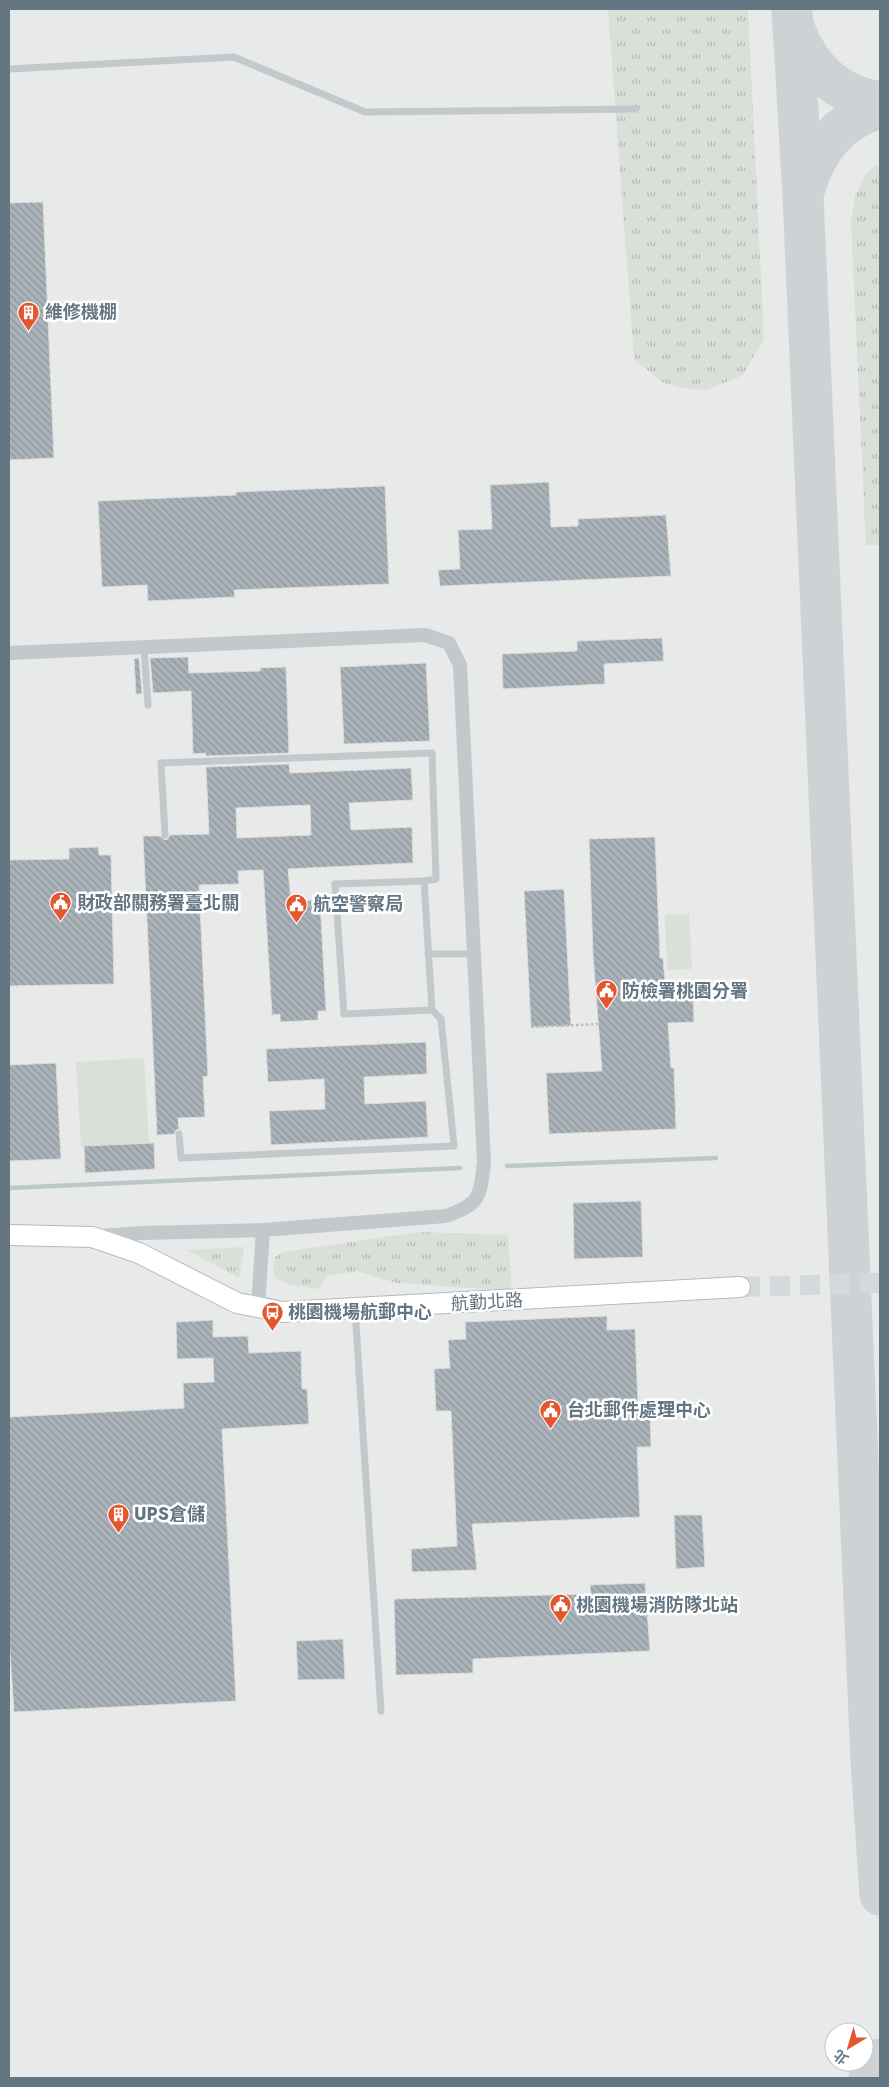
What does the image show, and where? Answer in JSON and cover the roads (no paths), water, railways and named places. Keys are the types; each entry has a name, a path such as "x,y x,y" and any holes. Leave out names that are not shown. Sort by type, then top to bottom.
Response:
{"street":[{"path":"9,653 425,635 448,643 460,665 484,1162 481,1191 467,1209 446,1216 264,1230 142,1233 92,1237"},
{"path":"258,1307 264,1230"},
{"name":"航勤北路","path":"9,1235 92,1237 139,1253 237,1302 283,1312 740,1288"}],"lane":[{"path":"9,69 234,57 365,112 636,109"},
{"path":"144,647 148,705"},
{"path":"164,835 161,763 432,753 436,879 336,884 344,1014 432,1010"},
{"path":"179,1134 181,1158 454,1146 441,1019 432,1010 424,881"},
{"path":"428,954 474,954"},
{"path":"355,1309 381,1712"}],"waterway":[{"path":"507,1166 716,1158"},
{"path":"9,1188 460,1168"}],"tunnel":[{"path":"740,1287 880,1283"}],"place":[{"name":"維修機棚","path":"29,331"},
{"name":"財政部關務署臺北關","path":"61,922"},
{"name":"航空警察局","path":"297,923"},
{"name":"防檢署桃園分署","path":"606,1010"},
{"name":"桃園機場航郵中心","path":"272,1331"},
{"name":"台北郵件處理中心","path":"551,1429"},
{"name":"UPS倉儲","path":"118,1533"},
{"name":"桃園機場消防隊北站","path":"560,1624"}]}
